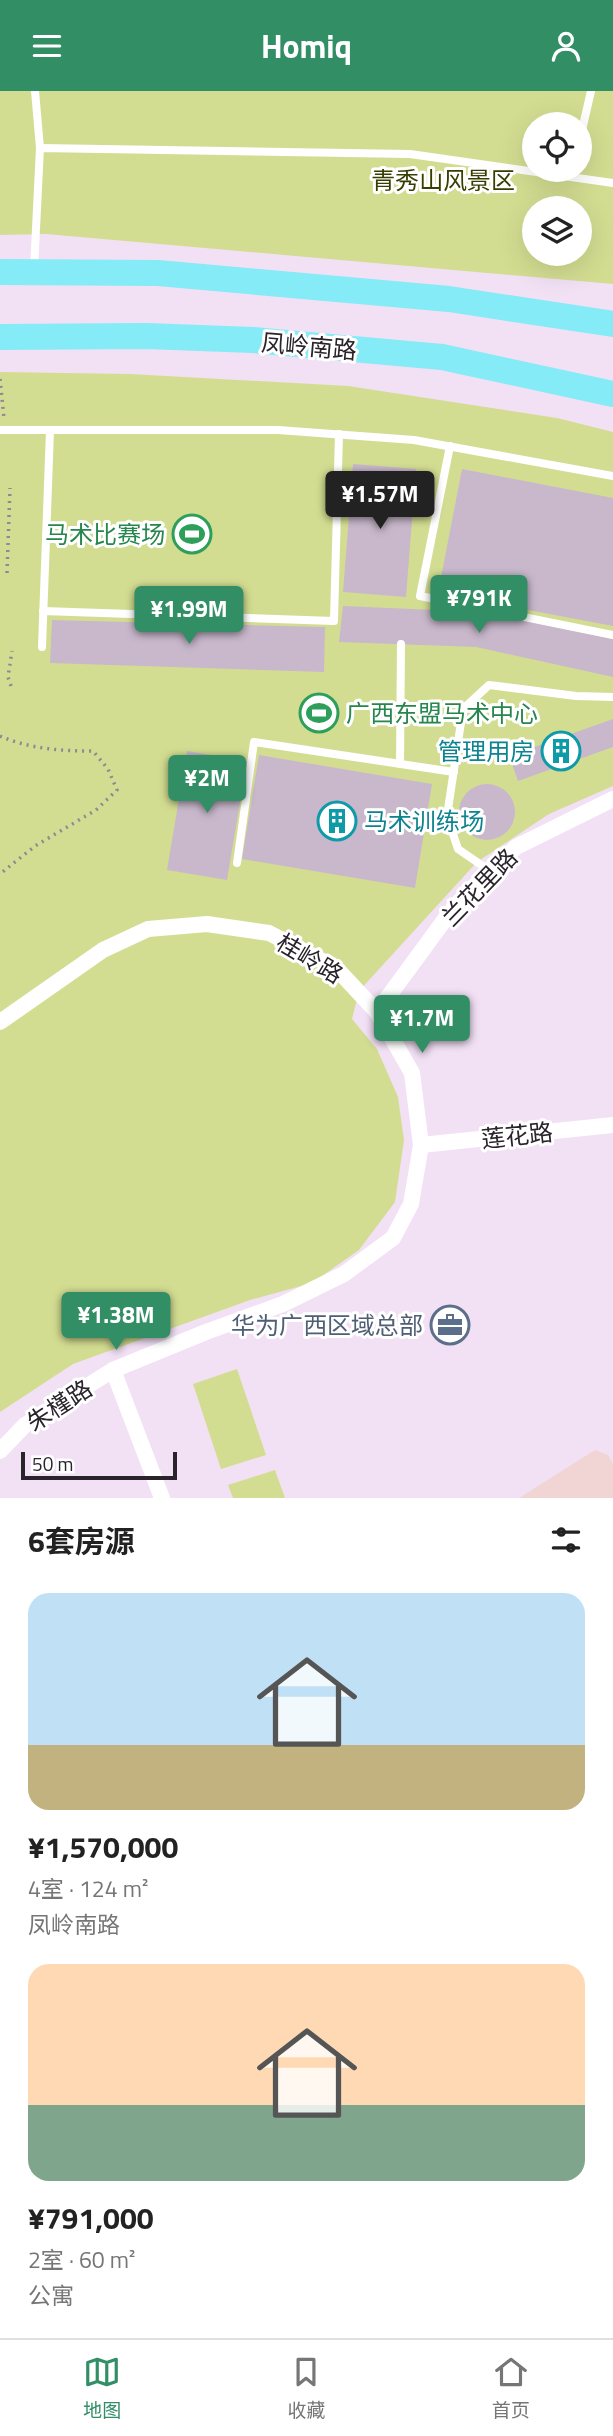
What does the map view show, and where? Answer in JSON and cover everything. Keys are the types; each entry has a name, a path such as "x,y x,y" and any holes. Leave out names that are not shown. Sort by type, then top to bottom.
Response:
{"main road":[{"path":"0,272 158,273 449,299 613,324"},
{"name":"凤岭南路","path":"0,337 146,336 253,340 442,358 613,394"}],"street":[{"name":"兰花里路","path":"377,1012 454,907 516,847 613,799"},
{"name":"桂岭路","path":"0,1022 103,950 148,929 207,924 269,933 336,968 377,1012 412,1073 421,1145 411,1204 393,1238 344,1274 283,1304 113,1370"},
{"name":"莲花路","path":"421,1145 613,1125"},
{"name":"朱槿路","path":"0,1451 25,1425 113,1370 162,1498"}],"lane":[{"path":"34,272 40,148 35,91"},
{"path":"586,112 591,91"},
{"path":"40,148 410,154 522,168"},
{"path":"592,178 613,183"},
{"path":"0,430 278,430 339,434 414,440 613,476"},
{"path":"42,647 50,431"},
{"path":"43,611 334,621 339,434"},
{"path":"450,446 420,596 613,635"},
{"path":"400,764 401,644"},
{"path":"490,871 458,849 447,816 463,709 489,685 576,696 613,697"},
{"path":"237,863 254,742 454,772"}],"path":[{"path":"0,379 4,418"},
{"path":"7,573 10,488"},
{"path":"11,686 8,677 12,651"},
{"path":"0,736 17,743 63,751 93,751 108,769 117,790 96,810 35,846 0,874"}],"shaded area":[{"path":"595,1450 608,1455 613,1464 613,1498 519,1498"}],"green space":[{"name":"青秀山风景区","path":"0,91 613,91 613,284 46,234 0,235"},
{"path":"0,372 130,374 348,386 557,418 613,432 613,786 549,814 477,862 359,991 352,1019 377,1049 398,1097 404,1140 395,1202 359,1250 312,1283 250,1300 73,1364 0,1412"},
{"path":"237,1369 266,1455 221,1469 193,1384"},
{"path":"275,1470 285,1498 233,1498 228,1485"}],"building":[{"path":"353,464 416,469 406,597 343,592"},
{"path":"462,469 613,498 613,626 438,593"},
{"path":"343,606 483,612 613,639 613,677 476,647 339,642"},
{"path":"52,620 325,627 324,672 50,663"},
{"name":"管理用房","path":"613,719 613,747 518,781 509,756"},
{"path":"187,751 247,761 227,880 167,870"},
{"name":"马术训练场","path":"259,755 432,784 415,888 242,859"},
{"path":"481,784 493,784 503,788 511,796 515,812 511,828 503,836 493,840 481,840 471,836 463,828 459,818 459,806 463,796 471,788"}],"place":[{"name":"马术比赛场","path":"192,534"},
{"name":"广西东盟马术中心","path":"319,713"},
{"name":"管理用房","path":"561,751"},
{"name":"马术训练场","path":"337,821"},
{"name":"华为广西区域总部","path":"450,1325"}]}
